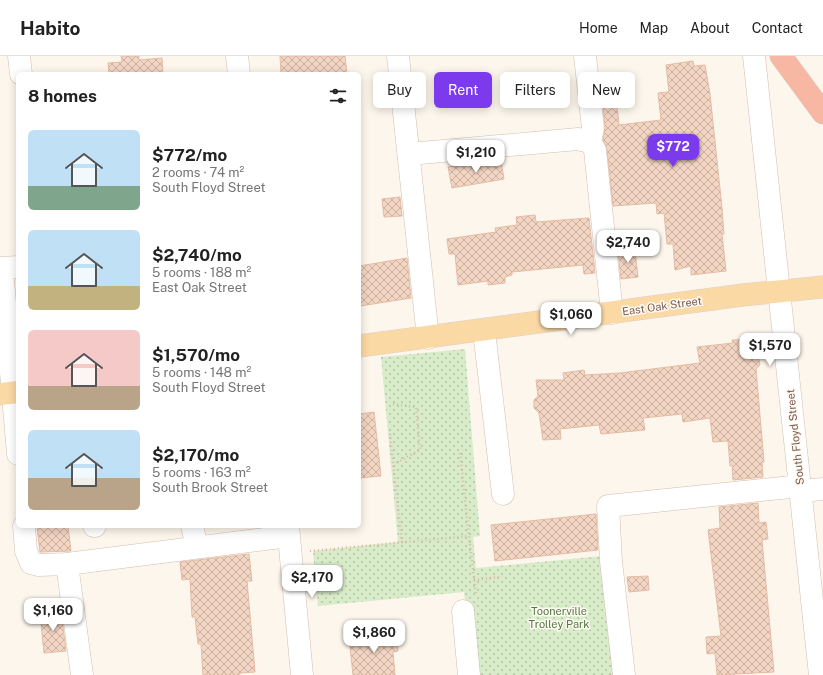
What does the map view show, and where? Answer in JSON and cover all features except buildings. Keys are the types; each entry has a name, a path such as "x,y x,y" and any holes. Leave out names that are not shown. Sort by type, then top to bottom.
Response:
{"highway":[{"path":"781,56 823,113"}],"main road":[{"name":"East Oak Street","path":"361,346 484,331 743,295 823,287"}],"street":[{"path":"19,56 21,72"},
{"path":"237,56 239,72"},
{"path":"398,56 428,338"},
{"path":"585,56 593,128 590,142"},
{"name":"South Floyd Street","path":"754,56 820,675"},
{"path":"408,154 578,139 590,142 595,150 612,313"},
{"path":"16,266 2,268 12,324 10,393 16,439"},
{"path":"484,331 503,494"},
{"path":"624,675 611,561 608,506 800,488 823,489"},
{"path":"24,528 26,551 31,563 39,565 67,564 197,547 288,531 302,675"},
{"path":"192,528 197,547"},
{"path":"67,564 82,675"},
{"path":"469,603 470,675"}],"path":[{"path":"393,404 416,407 420,450 394,464"},
{"path":"390,434 402,542"},
{"path":"460,453 474,580 469,603"},
{"path":"308,552 469,536"},
{"path":"474,580 502,577"}],"green space":[{"name":"Toonerville Trolley Park","path":"465,349 480,536 473,537 476,568 613,555 624,675 474,675 464,592 318,606 313,551 398,542 381,357"}]}
